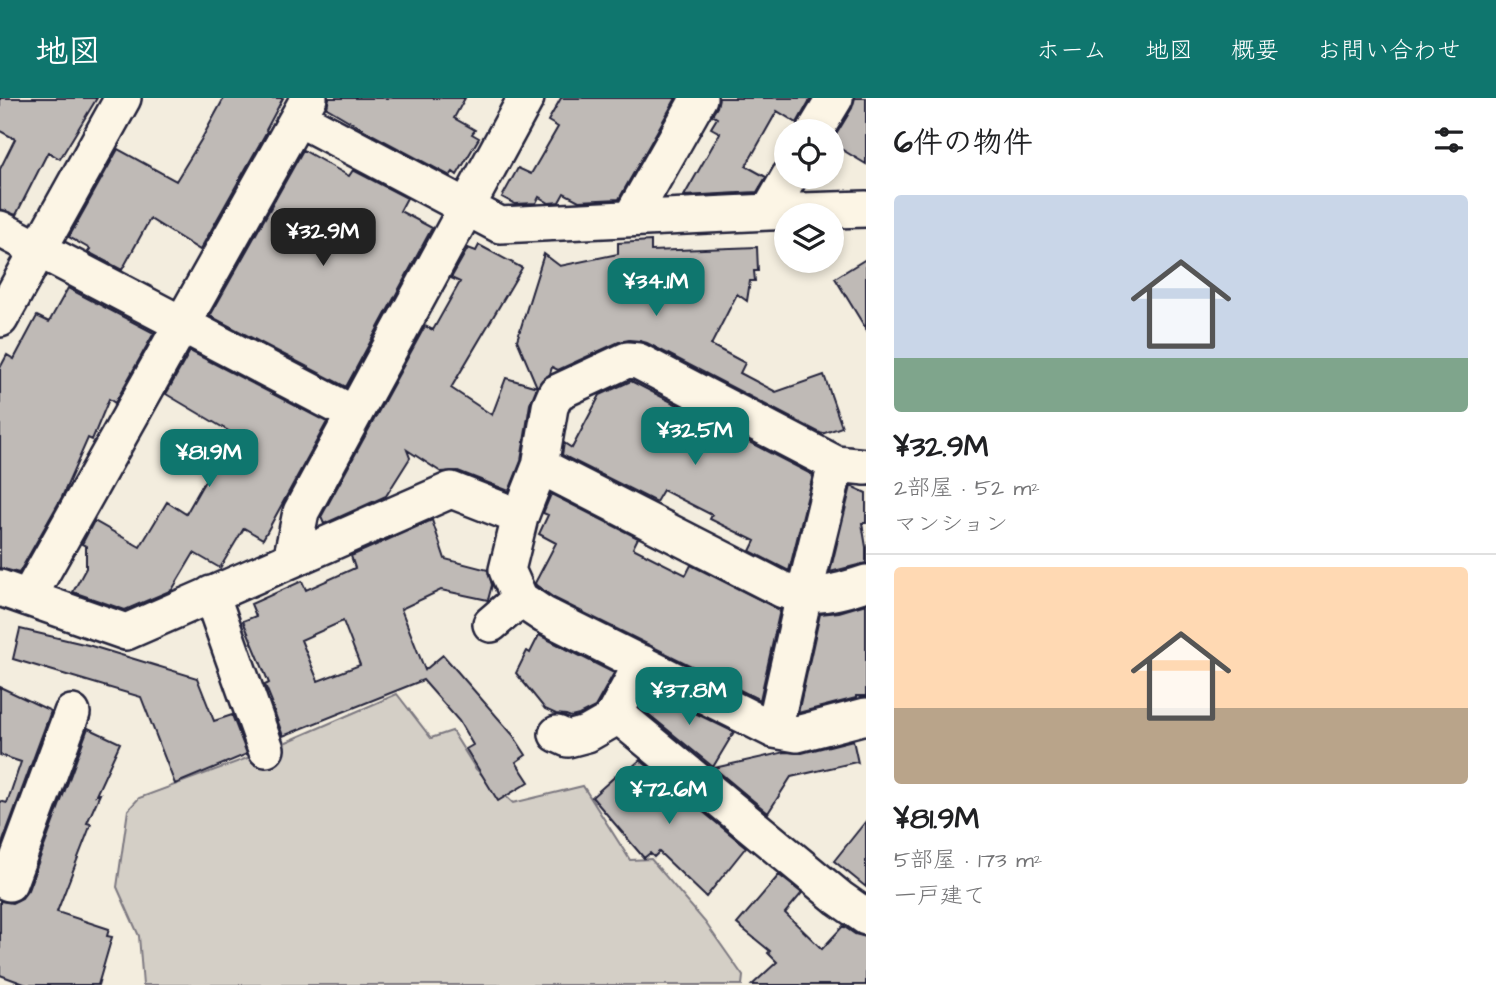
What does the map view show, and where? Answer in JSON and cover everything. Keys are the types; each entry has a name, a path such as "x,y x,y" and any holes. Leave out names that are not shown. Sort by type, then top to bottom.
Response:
{"street":[{"path":"0,319 122,98"},
{"path":"291,560 301,512 526,98"},
{"path":"631,218 699,98"},
{"path":"823,119 835,98"},
{"path":"520,517 452,490 126,632 14,593 181,325 303,108 499,225 866,209"},
{"path":"769,212 782,189"},
{"path":"0,229 355,414"},
{"path":"774,730 804,595 851,466 638,361 627,360 556,393 550,407 540,466 520,517 507,570 520,599 544,615 774,730 797,734 866,716"},
{"path":"540,466 783,590 804,595 835,593 866,583"},
{"path":"211,594 266,749"},
{"path":"491,624 520,599"},
{"path":"558,734 568,739 587,734 608,722 642,663"},
{"path":"0,879 9,883 72,713"},
{"path":"615,713 839,898 866,917"}],"shaded area":[{"path":"397,694 431,738 452,731 476,769 513,803 583,786 630,860 651,859 705,922 743,976 742,985 143,985 139,936 117,887 128,810 139,798 261,753"}],"building":[{"path":"0,98 97,98 60,159 48,152 16,215 0,209 0,169 15,139 0,131"},
{"path":"224,98 283,98 200,250 150,219 122,270 88,252 90,249 69,237 118,149 176,181"},
{"path":"329,98 465,98 454,118 475,130 472,134 479,138 457,175 453,172 450,176 327,108"},
{"path":"561,98 676,98 619,199 579,201 564,193 559,202 549,203 539,197 536,203 515,204 502,197 518,168 531,174 558,127 548,121"},
{"path":"719,98 811,98 799,119 790,119 777,111 746,166 766,177 757,192 684,196 720,133 711,128 717,118 712,115"},
{"path":"855,98 866,98 866,164 844,151 844,121"},
{"path":"303,150 349,176 353,170 407,198 400,211 432,228 346,387 210,316"},
{"path":"651,241 651,251 757,247 758,271 754,271 755,281 750,281 747,301 737,294 711,345 745,363 740,373 776,392 824,375 842,427 822,434 640,341 619,342 558,370 552,367 550,374 537,387 517,340 544,254 560,266 618,254 618,243"},
{"path":"479,245 522,268 451,388 492,415 506,378 537,387 530,404 521,461 509,491 458,471 441,472 407,450 410,458 386,496 324,524 321,517 425,326 433,330 460,282 451,278 468,248 476,251"},
{"path":"866,259 866,329 835,278"},
{"path":"68,288 154,333 115,403 109,399 92,440 88,438 62,497 19,573 0,568 0,368 7,355 14,359 37,316 49,322"},
{"path":"190,351 327,422 263,539 244,528 220,568 194,553 172,590 125,610 73,592 86,568 86,546 82,544 94,521 140,547 167,502 186,514 232,433 166,394"},
{"path":"631,381 813,475 789,571 750,551 755,541 710,519 712,515 663,490 656,502 562,455 564,443 572,448 600,395"},
{"path":"851,486 866,493 866,523 862,523 866,563 830,572"},
{"path":"551,494 638,538 633,548 686,575 691,565 780,610 760,700 554,598 536,585 556,543 539,534 548,515 543,513"},
{"path":"432,520 445,559 488,570 492,585 488,600 441,590 401,609 425,670 443,655 513,735 526,755 516,762 529,782 498,801 466,749 473,745 459,721 423,680 283,736 265,685 269,683 243,621 256,616 251,604 302,581 306,590 355,568 351,556","holes":["343,621 360,665 318,681 301,640"]},
{"path":"866,604 866,696 856,696 798,713 820,614"},
{"path":"20,629 88,645 197,678 214,721 232,715 247,754 175,784 141,697 13,659"},
{"path":"539,635 614,673 595,707 571,717 556,714 545,709 516,673"},
{"path":"0,687 51,711 0,849 0,801 7,803 21,762 0,755"},
{"path":"650,691 734,732 713,767 641,708"},
{"path":"88,728 120,743 96,795 100,794 87,823 91,824 57,912 109,929 107,936 112,937 98,985 27,985 0,975 0,901 12,903 22,898 28,890"},
{"path":"853,740 858,763 791,777 768,813 714,768 785,752 802,753"},
{"path":"640,760 746,847 706,897 659,852 654,857 650,853 644,858 592,797 620,772 623,775"},
{"path":"866,821 866,887 834,861"},
{"path":"779,875 802,893 785,913 822,949 843,926 866,937 866,985 752,985 777,962 768,953 770,951 737,924"}]}
